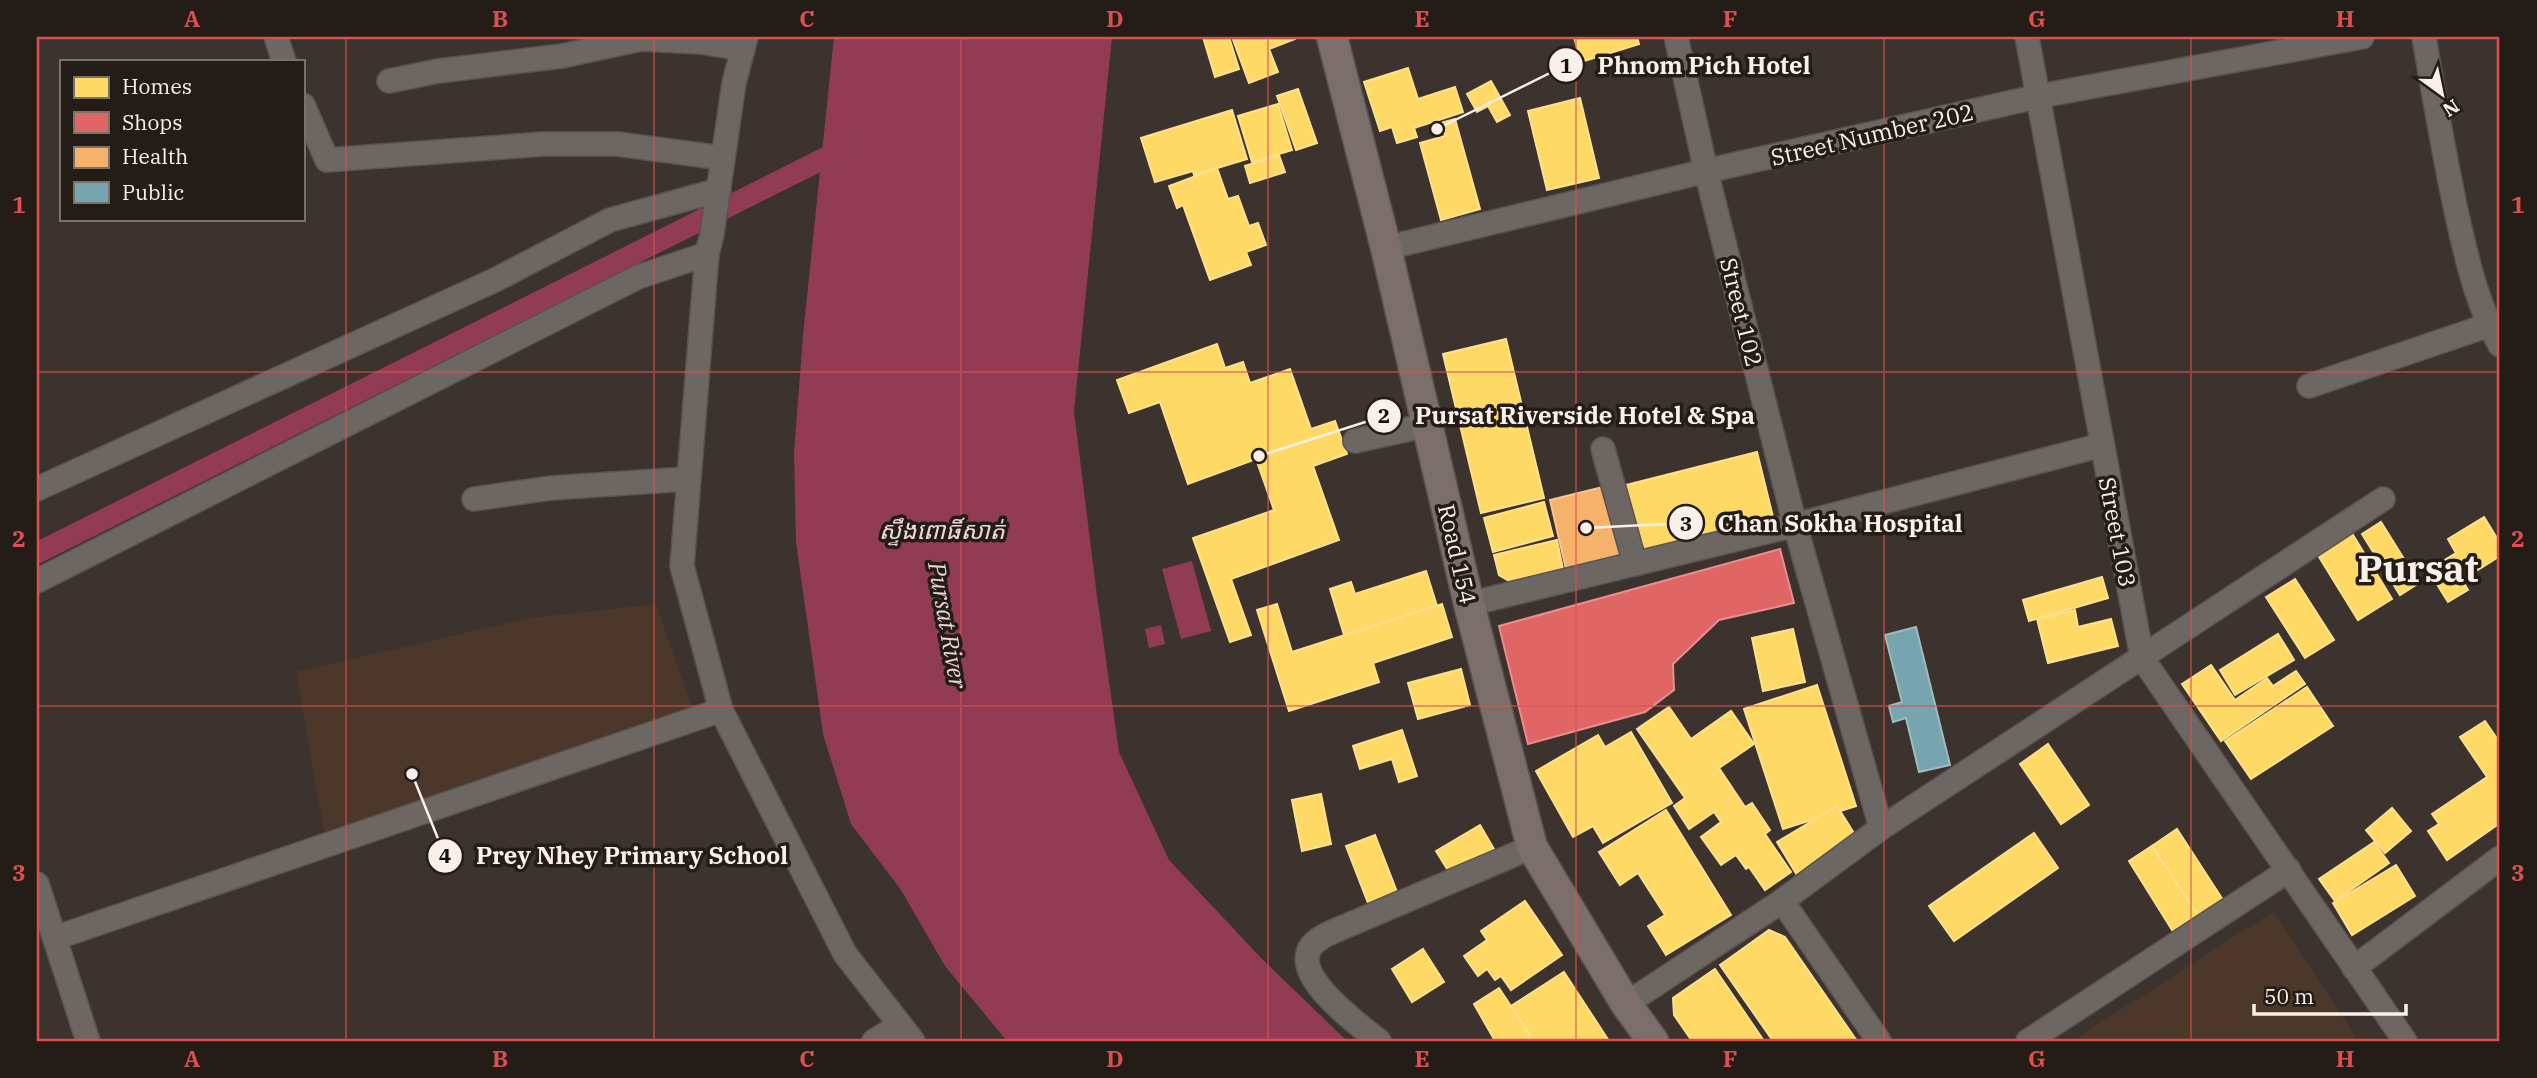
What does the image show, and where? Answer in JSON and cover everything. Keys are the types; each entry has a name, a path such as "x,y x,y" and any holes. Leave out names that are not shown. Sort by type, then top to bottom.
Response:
{"main road":[{"name":"Road 154","path":"1332,37 1386,248 1469,604 1532,847 1626,1004 1653,1041"}],"street":[{"path":"276,37 284,60"},
{"name":"Street 102","path":"1676,37 1706,170 1795,525 1881,828"},
{"name":"Street 103","path":"2027,37 2142,658 2405,1041"},
{"name":"Street Number 202","path":"1386,248 1706,170 2040,96 2362,37"},
{"path":"2309,386 2495,335 2469,268 2451,191 2424,37"},
{"path":"389,81 438,71 562,56 640,39 745,43 734,83 709,244 687,479 682,566 721,710 845,954 907,1033 874,1041"},
{"path":"304,107 327,160 544,144 617,144 723,158"},
{"path":"37,489 495,280 610,219 718,196"},
{"path":"37,581 638,277 709,244"},
{"path":"1355,441 1427,425"},
{"path":"1469,604 1795,525 2102,445"},
{"path":"1604,449 1635,564"},
{"path":"474,499 551,488 687,479"},
{"path":"1626,1004 1782,901 1881,828 2383,499"},
{"path":"55,938 721,710"},
{"path":"1379,1041 1336,1005 1312,977 1307,962 1308,951 1315,941 1532,847"},
{"path":"2354,968 2500,858"},
{"path":"2028,1041 2289,870"},
{"path":"37,884 88,1041"},
{"path":"1782,901 1879,1041"}],"shaded area":[{"path":"656,604 695,716 324,832 296,672 530,618"},
{"path":"2274,911 2358,1041 2072,1041"}],"water":[{"name":"ស្ទឹងពោធិ៍សាត់","path":"834,37 1112,37 1074,411 1119,752 1169,860 1262,959 1347,1041 1007,1041 945,966 901,890 851,824 823,734 796,542 794,453 803,335"},
{"path":"1192,561 1211,631 1181,639 1162,569"},
{"path":"1161,625 1165,644 1149,648 1145,629"}],"building: Homes":[{"path":"1203,37 1229,37 1239,69 1215,77"},
{"path":"1232,37 1295,39 1269,49 1278,72 1249,83"},
{"path":"1574,37 1637,37 1639,44 1581,62"},
{"path":"1408,68 1418,99 1455,87 1463,112 1414,128 1417,137 1397,143 1392,127 1380,131 1364,82"},
{"path":"1491,81 1510,115 1497,122 1488,106 1477,112 1467,94"},
{"path":"1298,89 1317,143 1296,150 1277,96"},
{"path":"1580,98 1599,178 1547,190 1528,111"},
{"path":"1278,104 1292,150 1252,162 1238,116"},
{"path":"1232,110 1247,159 1194,175 1193,171 1155,182 1141,138"},
{"path":"1455,119 1480,209 1441,220 1420,143 1445,136 1441,123"},
{"path":"1279,155 1285,172 1250,183 1245,166"},
{"path":"1217,168 1228,199 1238,196 1249,226 1258,223 1266,245 1246,252 1251,265 1210,280 1183,205 1177,208 1169,186"},
{"path":"1506,339 1544,498 1481,513 1443,354"},
{"path":"1217,344 1225,368 1243,362 1250,383 1290,369 1311,429 1335,421 1347,454 1313,466 1339,540 1231,579 1251,635 1230,642 1193,538 1274,510 1256,459 1188,484 1160,402 1129,413 1117,380"},
{"path":"1757,452 1773,517 1642,550 1626,485"},
{"path":"1544,502 1553,536 1493,552 1484,518"},
{"path":"2484,517 2500,543 2500,556 2462,580 2468,590 2448,602 2428,570 2456,553 2448,539"},
{"path":"2381,522 2419,583 2400,595 2362,534"},
{"path":"2350,530 2392,599 2358,620 2316,552"},
{"path":"1557,540 1563,569 1509,581 1499,575 1494,555"},
{"path":"1426,571 1437,606 1344,635 1330,589 1351,582 1355,594"},
{"path":"2102,577 2108,598 2029,621 2023,600"},
{"path":"2295,579 2334,640 2305,658 2266,597"},
{"path":"1277,604 1292,652 1442,604 1452,637 1373,663 1379,682 1289,711 1257,610"},
{"path":"2075,610 2078,627 2111,619 2118,646 2048,663 2037,619"},
{"path":"1793,629 1805,682 1763,691 1752,638"},
{"path":"2278,634 2294,660 2235,695 2220,670"},
{"path":"2211,665 2235,700 2267,678 2273,686 2296,671 2305,684 2221,741 2182,684"},
{"path":"1461,669 1470,705 1418,719 1408,683"},
{"path":"1817,685 1856,806 1783,829 1744,709"},
{"path":"2307,687 2333,726 2251,779 2225,741"},
{"path":"1669,707 1691,739 1731,711 1754,744 1719,768 1745,807 1752,803 1770,830 1765,834 1791,872 1765,890 1749,867 1746,869 1736,855 1721,865 1701,837 1721,822 1714,812 1689,829 1674,806 1685,798 1637,729"},
{"path":"2485,721 2500,743 2500,823 2447,860 2428,831 2439,824 2432,814 2487,777 2460,737"},
{"path":"1402,730 1417,776 1399,782 1392,759 1360,769 1353,746"},
{"path":"1631,732 1672,803 1603,843 1593,826 1573,837 1536,771 1598,735 1605,747"},
{"path":"2048,744 2089,805 2061,824 2020,764"},
{"path":"1321,794 1331,844 1302,851 1292,800"},
{"path":"1837,806 1860,843 1800,880 1777,842"},
{"path":"2392,808 2411,831 2385,853 2366,830"},
{"path":"1666,810 1731,915 1666,955 1648,926 1665,915 1638,873 1620,885 1599,852"},
{"path":"1480,825 1495,851 1452,877 1436,851"},
{"path":"2177,829 2223,900 2199,917 2152,846"},
{"path":"2034,833 2058,868 1954,941 1929,906"},
{"path":"1375,835 1397,892 1368,903 1346,846"},
{"path":"2374,842 2389,863 2335,901 2319,879"},
{"path":"2152,846 2199,917 2174,933 2129,861"},
{"path":"2396,865 2415,896 2352,935 2333,903"},
{"path":"1525,901 1562,955 1511,990 1501,976 1495,980 1487,969 1478,976 1464,956 1487,940 1481,931"},
{"path":"1769,930 1785,937 1857,1041 1773,1041 1720,965"},
{"path":"1423,949 1444,982 1412,1002 1392,969"},
{"path":"1715,969 1764,1041 1692,1041 1674,1015 1673,998"},
{"path":"1564,972 1609,1041 1524,1041 1531,1036 1511,1006"},
{"path":"1499,988 1530,1035 1520,1041 1495,1041 1474,1004"}],"building: Shops":[{"path":"1780,549 1794,603 1719,620 1673,664 1674,690 1645,712 1528,744 1499,626"}],"building: Health":[{"path":"1607,486 1623,555 1566,569 1550,500"}],"building: Public":[{"path":"1916,627 1950,765 1919,772 1906,718 1893,722 1889,706 1902,702 1885,635"}],"waterway":[{"path":"37,553 845,148"}],"place":[{"name":"Phnom Pich Hotel","path":"1437,129"},
{"name":"Pursat Riverside Hotel & Spa","path":"1259,456"},
{"name":"Chan Sokha Hospital","path":"1586,528"},
{"name":"Prey Nhey Primary School","path":"412,774"}],"district":[{"name":"Pursat","path":"2418,568"}],"water label":[{"name":"Pursat River","path":"948,625"}]}
